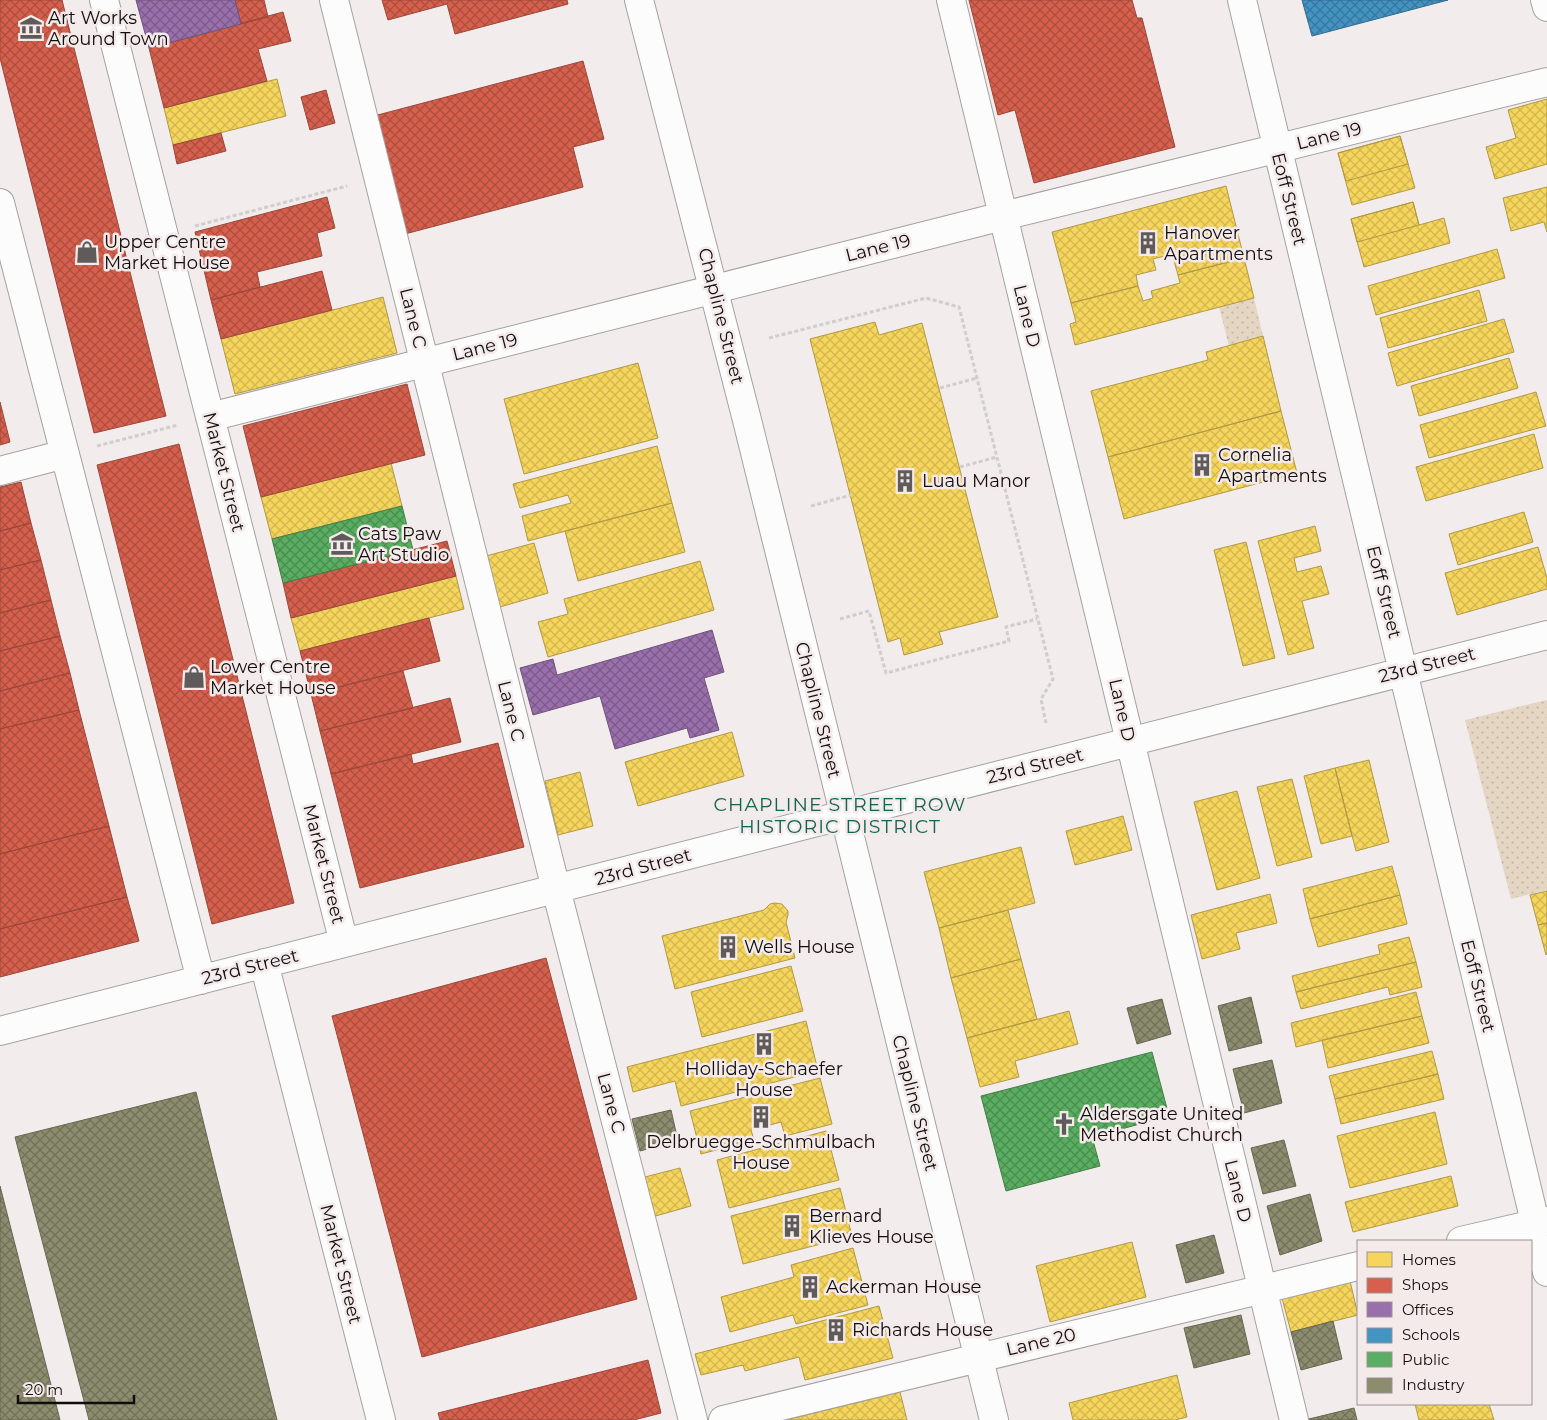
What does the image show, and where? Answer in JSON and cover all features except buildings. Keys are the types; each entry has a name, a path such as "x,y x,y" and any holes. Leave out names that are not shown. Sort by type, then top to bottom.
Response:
{"street":[{"name":"Market Street","path":"104,0 344,943"},
{"name":"Lane C","path":"334,0 556,889 692,1420"},
{"name":"Chapline Street","path":"639,0 714,290 994,1420"},
{"name":"Lane D","path":"951,0 1294,1420"},
{"name":"Eoff Street","path":"1242,0 1403,672 1541,1222 1547,1272"},
{"path":"1545,0 1547,7"},
{"name":"Lane 19","path":"210,417 1003,216 1547,82"},
{"path":"0,203 201,980"},
{"path":"0,471 64,454"},
{"name":"23rd Street","path":"0,1031 1547,635"},
{"name":"Market Street","path":"264,963 381,1420"},
{"path":"1465,1240 1541,1222"},
{"name":"Lane 20","path":"724,1420 1357,1266"}],"path":[{"path":"195,226 379,178"},
{"path":"769,338 926,298 959,307 1053,679 1041,700 1046,723"},
{"path":"940,388 977,378"},
{"path":"64,454 210,417"},
{"path":"960,467 997,457"},
{"path":"811,506 851,495"},
{"path":"840,619 869,611 886,674 1009,641 1006,627 1037,619"}],"shaded area":[{"path":"1254,298 1263,336 1229,346 1219,307"},
{"path":"1547,700 1547,890 1511,899 1465,720"}],"place":[{"name":"Art Works Around Town","path":"31,28"},
{"name":"Hanover Apartments","path":"1148,243"},
{"name":"Upper Centre Market House","path":"87,252"},
{"name":"Cornelia Apartments","path":"1202,465"},
{"name":"Luau Manor","path":"905,481"},
{"name":"Cats Paw Art Studio","path":"342,544"},
{"name":"Lower Centre Market House","path":"194,677"},
{"name":"Wells House","path":"728,947"},
{"name":"Holliday-Schaefer House","path":"764,1044"},
{"name":"Delbruegge-Schmulbach House","path":"761,1117"},
{"name":"Aldersgate United Methodist Church","path":"1064,1124"},
{"name":"Bernard Klieves House","path":"792,1226"},
{"name":"Ackerman House","path":"810,1287"},
{"name":"Richards House","path":"836,1330"}],"district":[{"name":"CHAPLINE STREET ROW HISTORIC DISTRICT","path":"840,815"}]}
